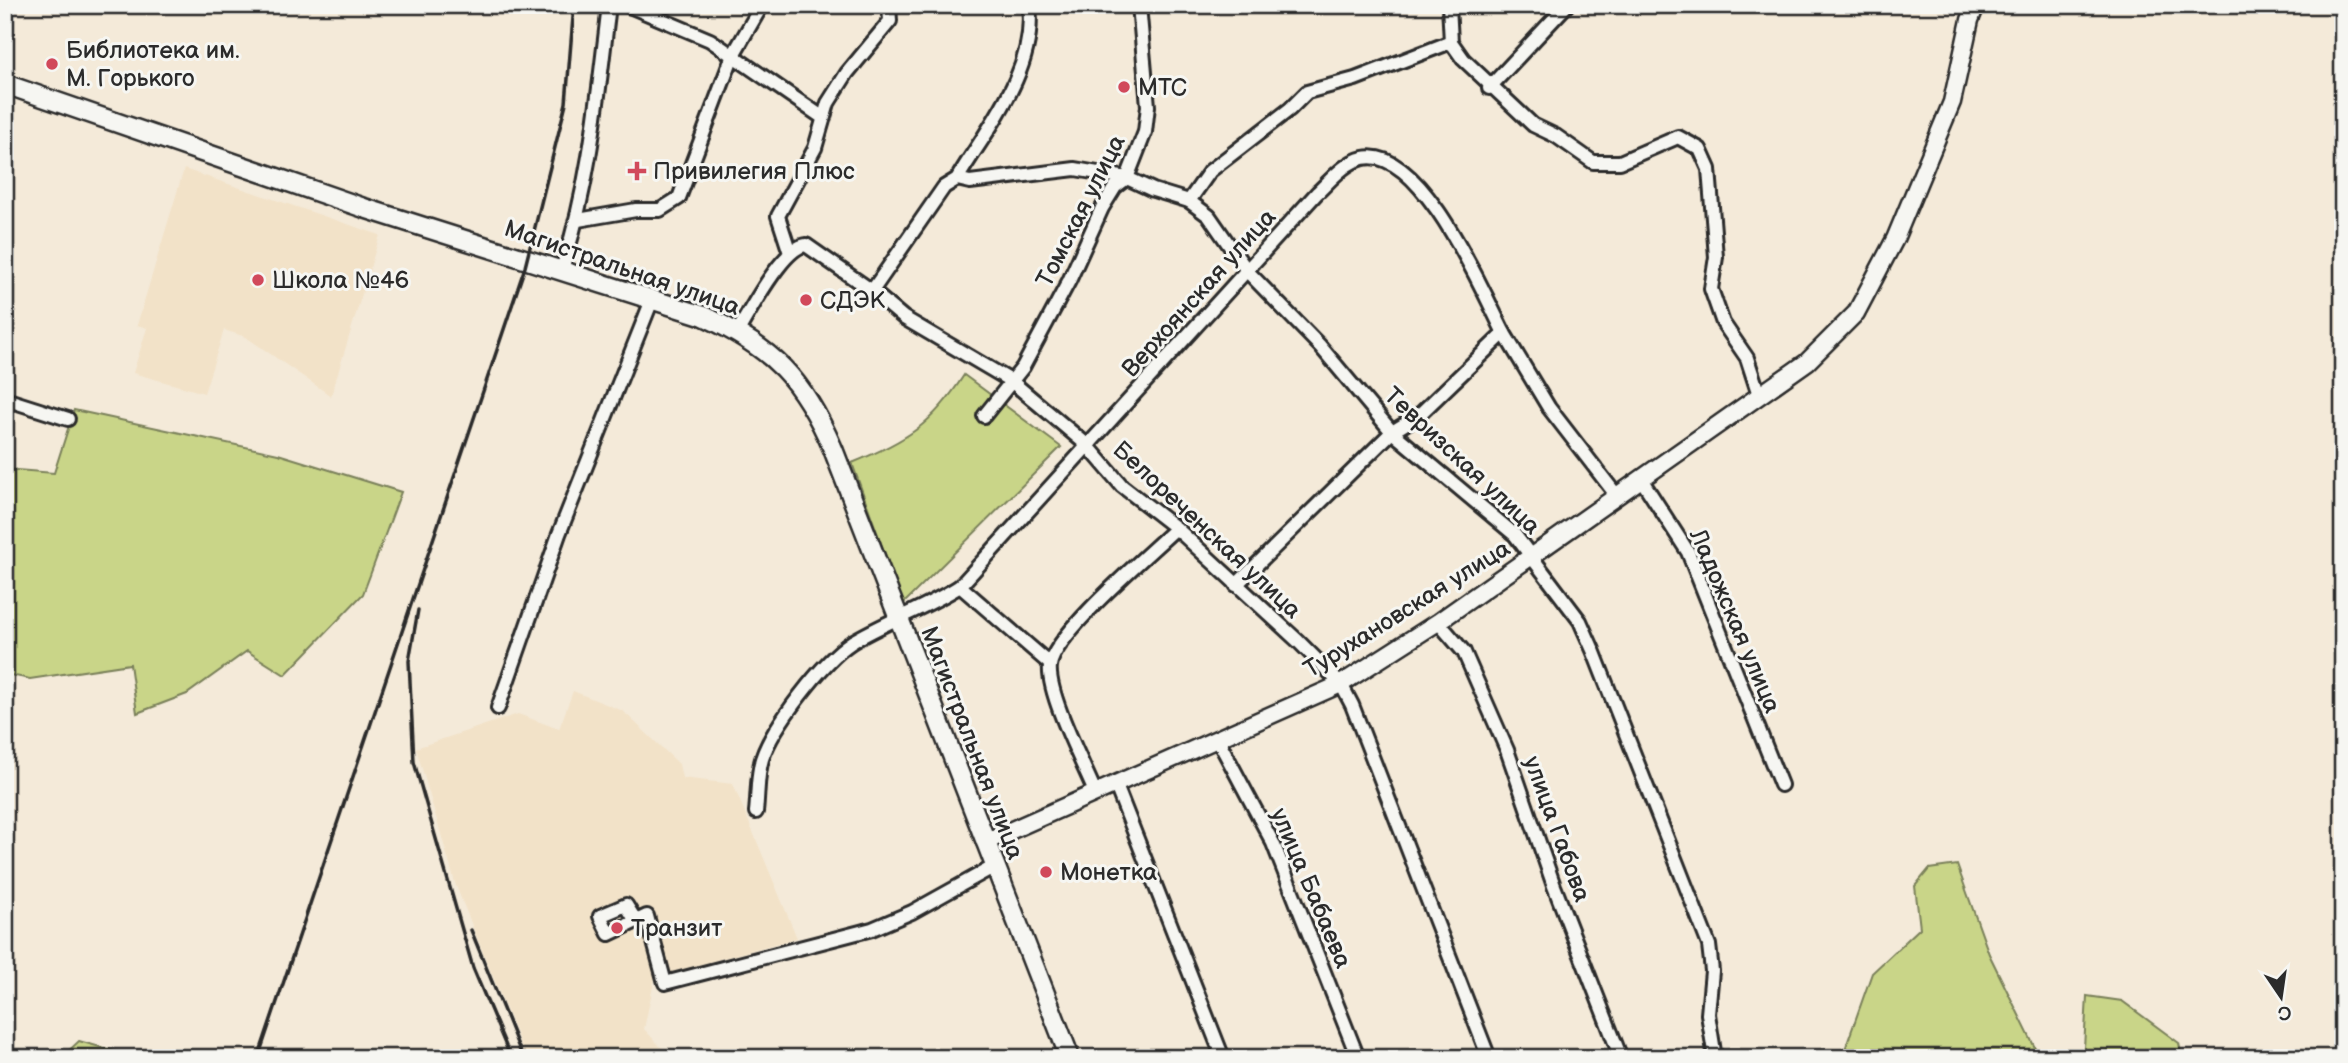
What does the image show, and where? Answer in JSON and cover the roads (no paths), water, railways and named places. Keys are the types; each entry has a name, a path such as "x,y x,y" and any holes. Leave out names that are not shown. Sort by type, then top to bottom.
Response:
{"main road":[{"name":"Магистральная улица","path":"5,84 561,272 704,316 738,331 760,345 788,370 810,401 833,449 993,867 1070,1058"}],"street":[{"path":"561,272 578,220 592,145 609,5"},
{"path":"627,5 709,40 822,117"},
{"path":"578,220 636,210 660,210 679,198 733,55 762,5"},
{"path":"738,331 760,294 790,253 778,216 815,148 822,117 847,73 890,21 889,5"},
{"path":"872,290 944,187 957,179 1023,66 1030,39 1029,5"},
{"name":"Томская улица","path":"984,416 1023,367 1069,281 1102,208 1115,187 1127,178 1145,132 1148,107 1139,5"},
{"path":"1449,5 1451,42 1489,88 1532,125 1556,136 1593,162 1620,162 1678,137 1700,149 1709,169 1716,257 1711,289 1723,323 1747,358 1759,395"},
{"path":"1489,88 1567,5"},
{"name":"Турухановская улица","path":"985,842 1341,684 1533,555 1785,378 1833,340 1856,313 1880,269 1952,102 1973,13"},
{"path":"1189,201 1210,171 1290,109 1307,92 1354,79 1451,42"},
{"name":"Верхоянская улица","path":"898,618 927,607 960,586 1343,168 1365,157 1379,158 1419,184 1461,248 1504,333 1549,408 1617,496"},
{"name":"Тевризская улица","path":"957,179 970,182 1075,169 1127,178 1189,201 1209,216 1248,272 1320,346 1392,432 1515,535 1533,555 1580,621 1709,945 1712,971 1708,1014 1715,1058"},
{"name":"Белореченская улица","path":"790,253 806,245 872,290 904,318 1011,381 1087,445 1122,486 1176,528 1341,684 1352,705 1489,1058"},
{"path":"498,708 559,534 652,300"},
{"path":"1236,585 1392,432 1418,416 1504,333"},
{"path":"5,398 68,419"},
{"name":"Ладожская улица","path":"1641,479 1688,552 1781,785"},
{"path":"1095,792 1052,688 1050,664 1063,637 1176,528"},
{"path":"960,586 1050,664"},
{"path":"756,812 761,762 768,744 816,675 831,657 898,618"},
{"name":"улица Габова","path":"1437,622 1464,652 1507,750 1554,886 1621,1058"},
{"name":"улица Бабаева","path":"1217,738 1273,843 1358,1058"},
{"path":"1115,783 1223,1058"},
{"path":"636,921 647,916 665,983 872,929 912,912 993,867"}],"railway":[{"path":"258,1058 525,267 566,103 574,5"},
{"path":"418,610 409,661 414,762 473,968 511,1058"},
{"path":"471,930 523,1058"}],"place":[{"name":"Библиотека им. М. Горького","path":"52,64"},
{"name":"МТС","path":"1124,87"},
{"name":"Привилегия Плюс","path":"637,171"},
{"name":"Школа №46","path":"258,280"},
{"name":"СДЭК","path":"806,300"},
{"name":"Монетка","path":"1046,872"},
{"name":"Транзит","path":"617,928"}]}
